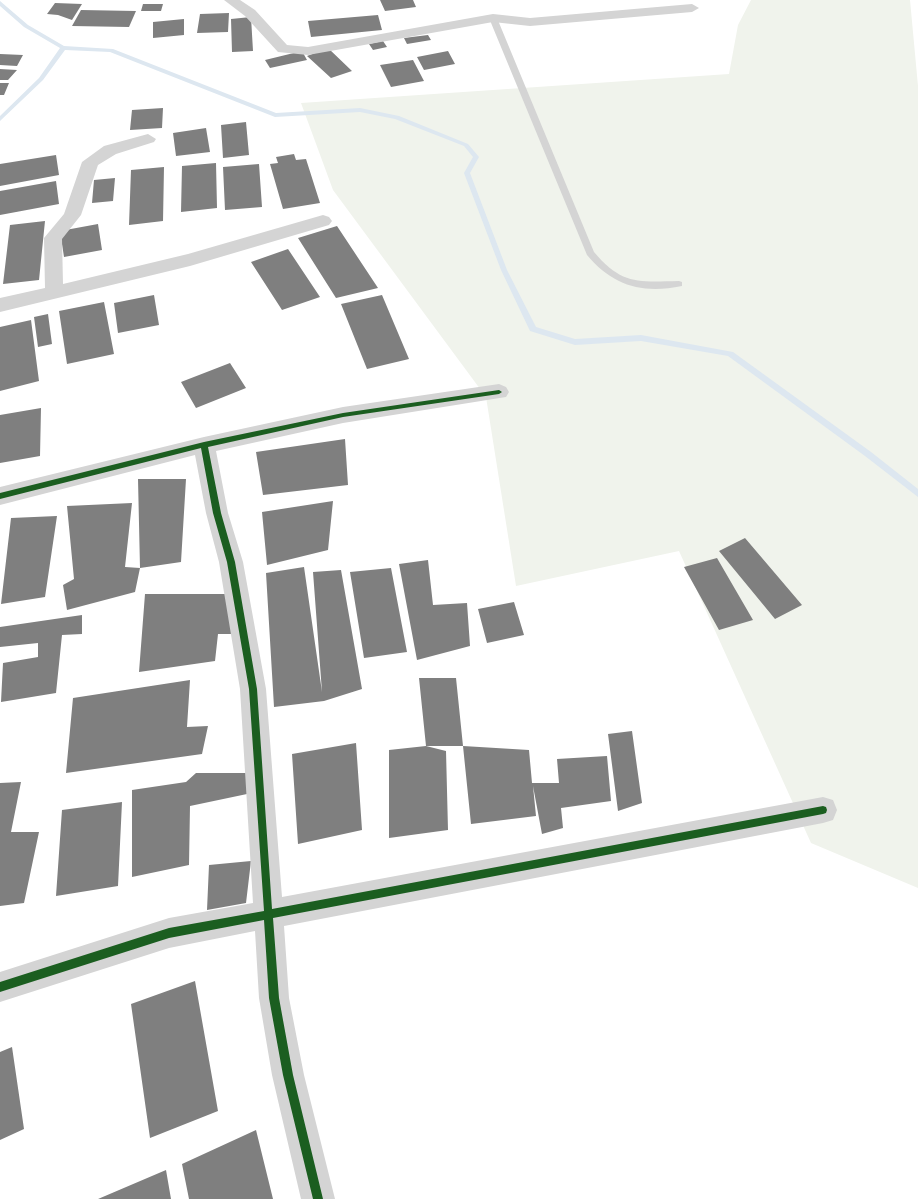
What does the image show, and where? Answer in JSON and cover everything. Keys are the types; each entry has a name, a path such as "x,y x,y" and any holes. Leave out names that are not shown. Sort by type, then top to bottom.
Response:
{"street":[{"path":"231,0 250,13 283,49 308,51 493,18 530,22 692,8"},
{"path":"487,0 493,18"},
{"path":"54,292 53,238 72,215 90,162 110,150 148,139"},
{"path":"0,305 190,260 323,221"},
{"path":"0,496 204,445 343,415 499,392"},
{"path":"204,445 217,513 231,562 253,689 274,998 288,1075 318,1199"},
{"path":"0,987 169,933 823,810"}],"lane":[{"path":"493,18 590,253 603,270 635,285 679,284"}],"shaded area":[{"path":"751,0 910,0 918,86 918,888 811,843 679,551 516,586 486,397 333,190 301,103 729,74 738,25"}],"building":[{"path":"380,0 413,0 416,7 385,11"},
{"path":"55,3 82,4 72,20 47,14"},
{"path":"143,4 163,4 161,11 141,11"},
{"path":"81,10 136,11 129,27 72,26"},
{"path":"229,13 228,32 197,33 200,14"},
{"path":"378,15 382,30 311,37 308,21"},
{"path":"251,17 253,51 232,52 231,19"},
{"path":"184,19 184,35 153,38 153,22"},
{"path":"428,35 431,40 407,44 404,38"},
{"path":"383,41 387,47 373,50 369,44"},
{"path":"328,48 352,71 331,78 307,56"},
{"path":"302,51 307,60 270,68 265,60"},
{"path":"448,51 455,64 424,70 417,57"},
{"path":"0,54 23,55 17,66 0,65"},
{"path":"413,60 424,81 391,87 380,65"},
{"path":"0,69 17,70 8,80 0,80"},
{"path":"0,83 9,83 4,95 0,95"},
{"path":"163,108 162,128 130,130 132,110"},
{"path":"246,122 249,155 223,158 221,125"},
{"path":"206,128 210,152 176,156 173,133"},
{"path":"294,154 296,160 306,159 320,203 283,209 270,164 278,163 276,157"},
{"path":"56,155 59,175 0,186 0,164"},
{"path":"216,163 217,208 181,212 182,166"},
{"path":"259,164 262,207 225,210 223,167"},
{"path":"164,167 163,221 129,225 131,170"},
{"path":"115,178 113,201 92,203 94,180"},
{"path":"56,181 59,204 0,215 0,191"},
{"path":"45,221 39,280 3,284 10,225"},
{"path":"98,224 102,250 64,257 60,231"},
{"path":"337,226 378,288 336,298 298,238"},
{"path":"288,249 320,297 282,310 251,262"},
{"path":"154,295 159,325 118,333 114,303"},
{"path":"382,295 409,359 367,369 341,304"},
{"path":"104,302 114,354 67,364 59,311"},
{"path":"48,314 52,344 38,347 34,317"},
{"path":"31,320 39,381 0,391 0,327"},
{"path":"230,363 246,388 196,408 181,382"},
{"path":"41,408 40,456 0,463 0,415"},
{"path":"345,439 348,485 263,495 256,452"},
{"path":"138,479 186,479 181,562 140,568"},
{"path":"333,501 328,550 267,565 262,512"},
{"path":"132,503 125,567 140,568 135,592 67,610 63,585 74,579 67,506"},
{"path":"57,516 45,597 1,604 11,518"},
{"path":"745,538 802,605 775,619 719,551"},
{"path":"717,558 753,620 719,630 684,567"},
{"path":"428,560 433,605 467,603 470,646 417,660 399,564"},
{"path":"304,567 322,692 313,572 341,570 362,689 324,701 274,707 266,573"},
{"path":"391,568 407,652 364,658 350,572"},
{"path":"145,594 227,594 233,634 218,634 215,661 139,672"},
{"path":"514,602 524,635 487,643 478,609"},
{"path":"82,615 82,634 62,635 56,693 1,702 3,663 38,657 38,643 0,647 0,627"},
{"path":"419,678 456,678 463,746 426,746"},
{"path":"190,680 187,727 208,726 202,754 66,773 73,698"},
{"path":"632,731 642,803 618,811 608,734"},
{"path":"356,743 362,830 298,844 292,754"},
{"path":"426,746 446,751 448,830 389,838 389,750"},
{"path":"463,746 529,750 532,783 559,783 557,759 607,756 611,801 561,808 563,828 542,834 533,786 536,816 471,824"},
{"path":"196,773 248,773 247,794 190,806 189,865 132,877 132,790 186,782"},
{"path":"21,782 11,832 39,832 24,903 0,906 0,783"},
{"path":"122,802 118,886 56,896 62,810"},
{"path":"251,861 246,903 207,910 209,865"},
{"path":"195,981 218,1111 150,1138 131,1004"},
{"path":"12,1047 24,1129 0,1140 0,1052"},
{"path":"256,1130 273,1199 189,1199 182,1164"},
{"path":"166,1170 171,1199 98,1199"}],"waterway":[{"path":"0,3 26,26 63,48"},
{"path":"0,119 41,79 63,48"},
{"path":"63,48 111,50 275,115 360,110 397,117 466,145 476,157 467,173 504,270 533,329 575,342 641,338 730,354 868,454 918,494"}],"cycle path":[{"path":"0,496 204,445 343,415 499,392"},
{"path":"204,445 217,513 231,562 253,689 274,998 288,1075 318,1199"},
{"path":"0,987 169,933 823,810"}]}
